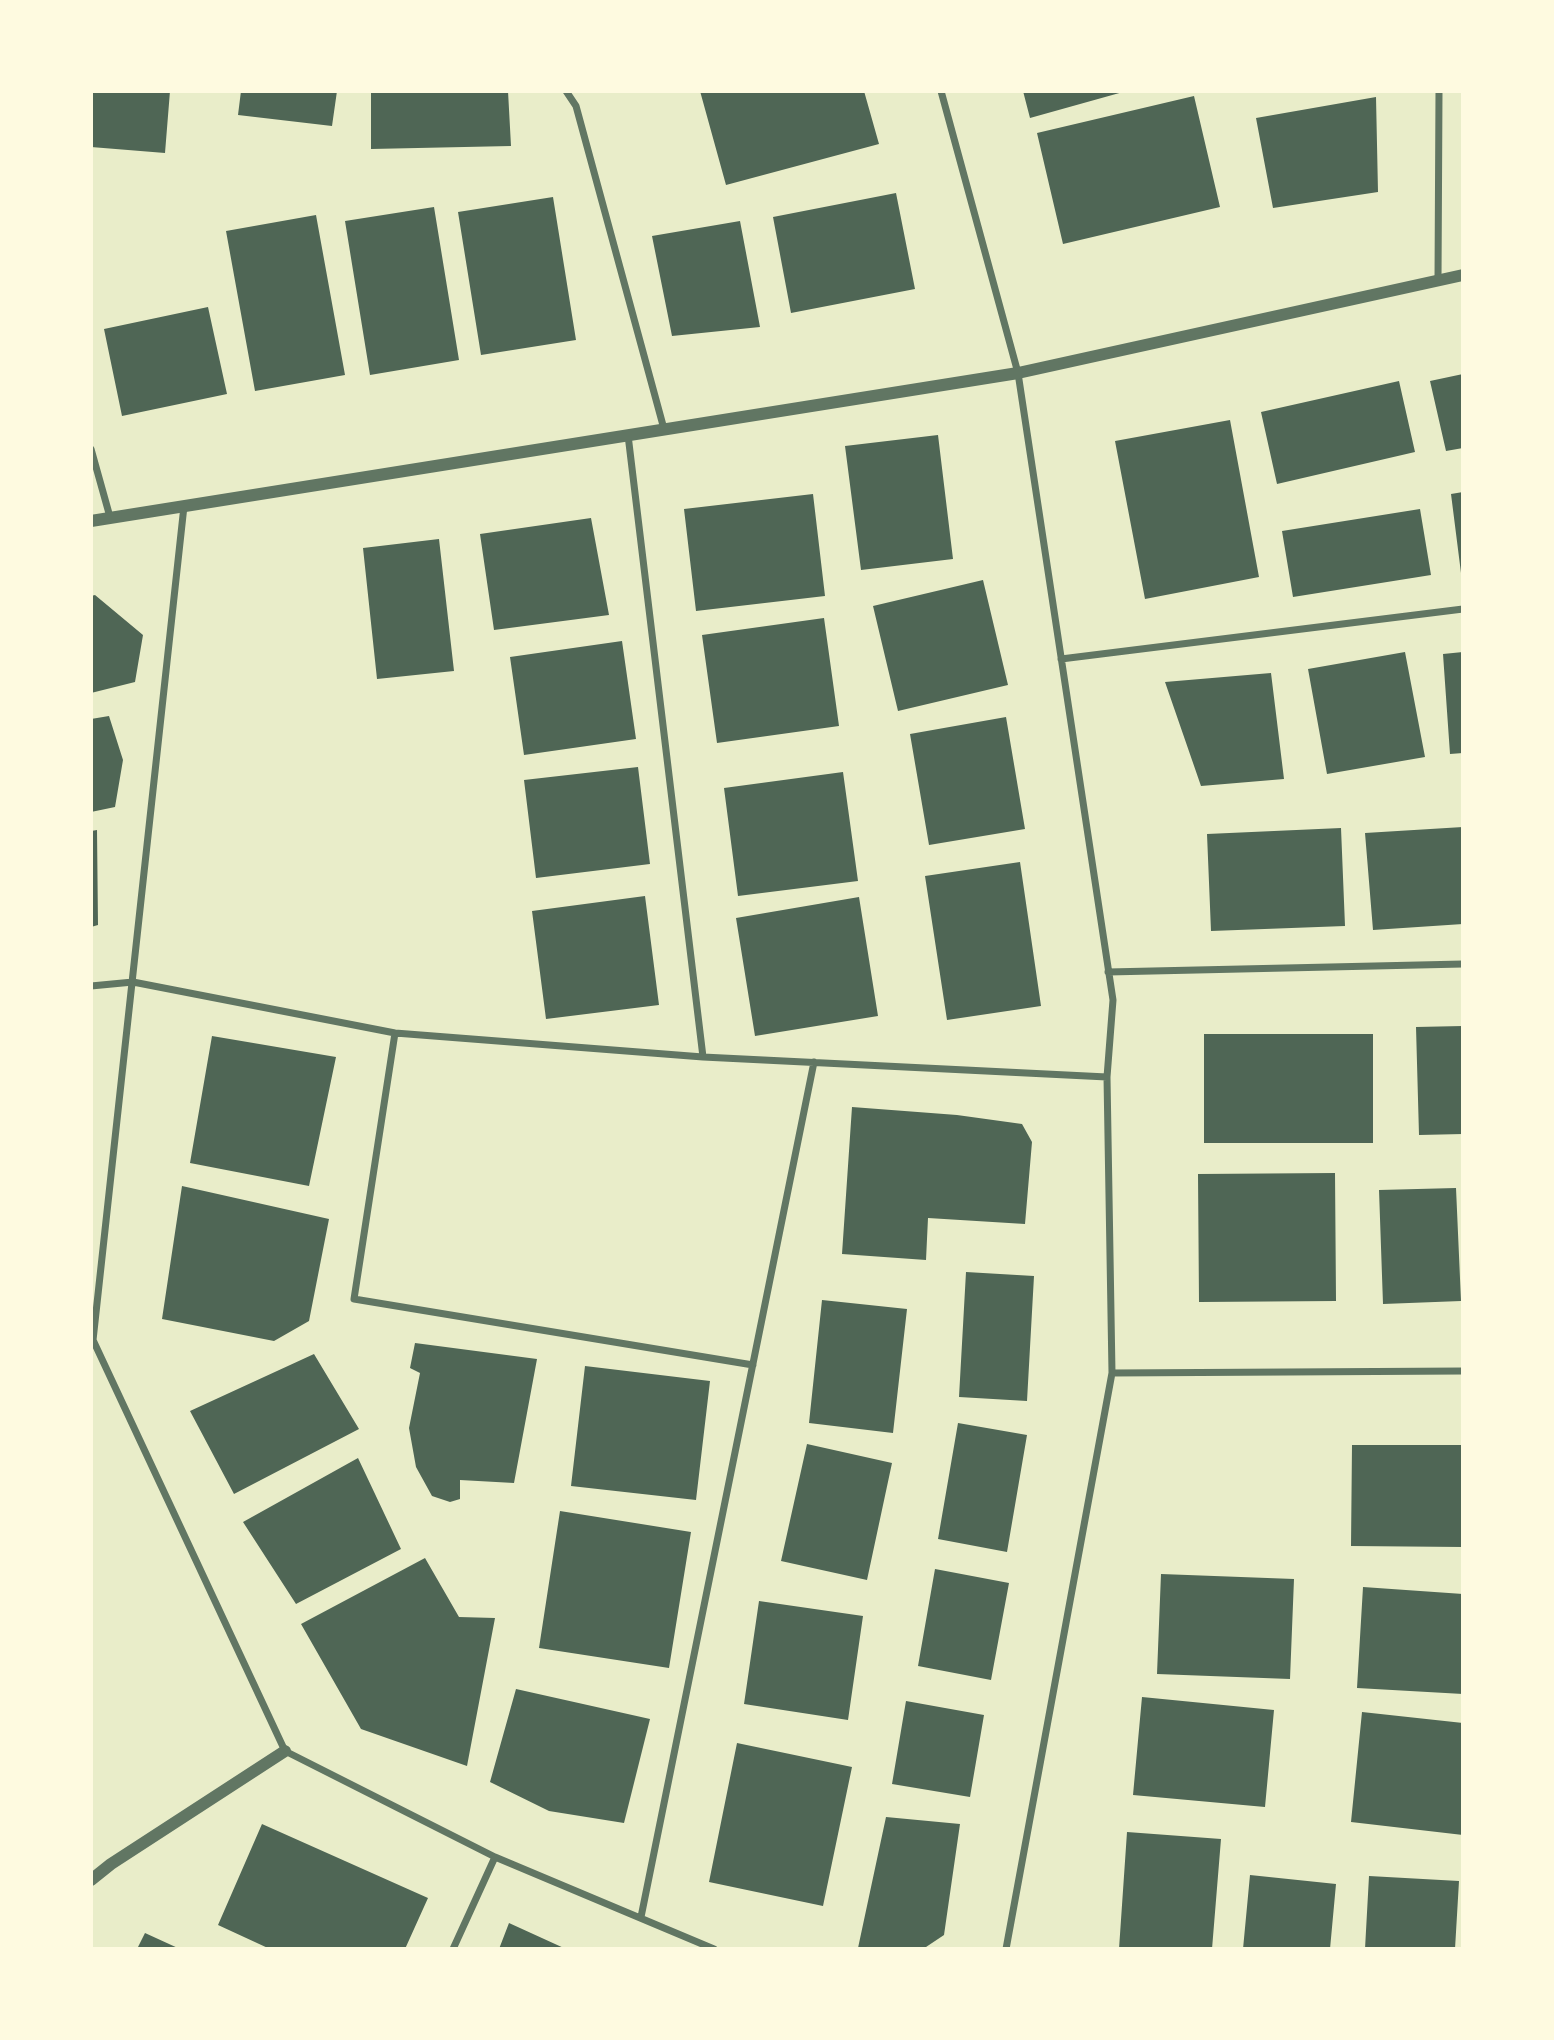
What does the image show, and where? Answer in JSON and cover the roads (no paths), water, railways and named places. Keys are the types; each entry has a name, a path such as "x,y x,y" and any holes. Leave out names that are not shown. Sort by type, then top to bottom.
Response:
{"street":[{"path":"566,91 576,106 664,429"},
{"path":"941,91 1018,373 1112,1000 1107,1077 1112,1373 1006,1949"},
{"path":"1438,279 1439,91"},
{"path":"91,522 1018,373 1463,275"},
{"path":"628,435 703,1056"},
{"path":"91,449 110,517"},
{"path":"184,505 92,1341 285,1751 495,1857 714,1949"},
{"path":"1061,659 1463,609"},
{"path":"1108,972 1463,964"},
{"path":"91,986 133,982 395,1033 703,1056 1107,1077"},
{"path":"395,1033 354,1299 753,1365"},
{"path":"641,1917 814,1062"},
{"path":"1112,1373 1463,1371"},
{"path":"91,1881 111,1864 285,1751"},
{"path":"453,1949 495,1857"}]}
